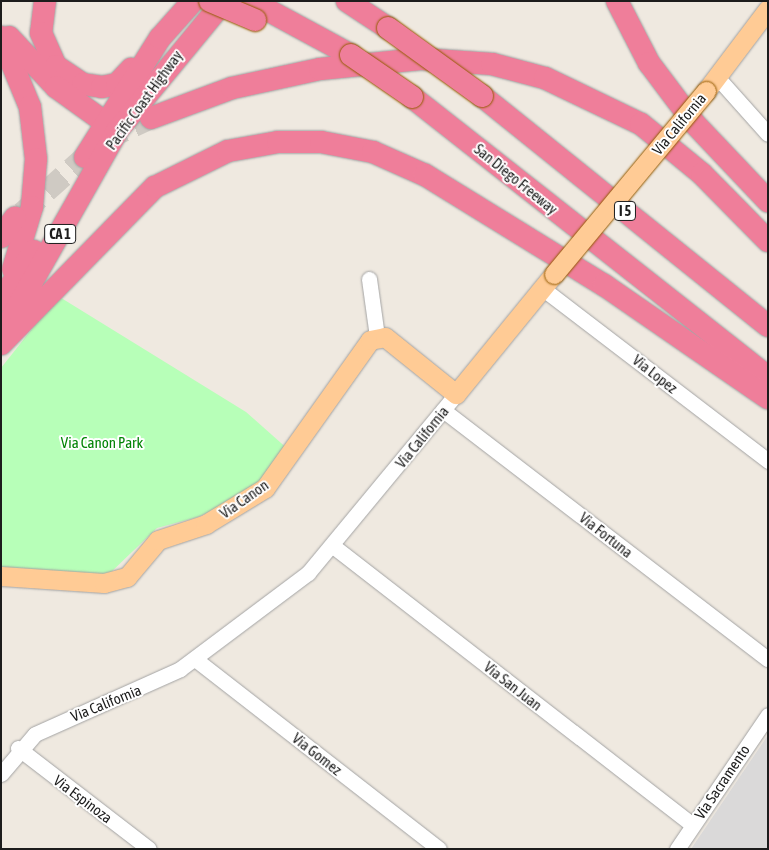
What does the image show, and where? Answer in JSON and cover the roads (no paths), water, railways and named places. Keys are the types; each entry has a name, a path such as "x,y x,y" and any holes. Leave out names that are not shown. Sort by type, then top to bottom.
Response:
{"highway":[{"path":"45,1 40,24 48,56 92,87 121,81 171,23"},
{"name":"Pacific Coast Highway","path":"2,299 31,257 111,127 171,23 193,1"},
{"path":"210,1 257,10 294,35 351,55"},
{"name":"Pacific Coast Highway","path":"1,336 111,127 224,1"},
{"name":"I 5","path":"347,1 388,28 482,96 768,326"},
{"path":"617,1 650,63 694,123 768,201"},
{"name":"San Diego Freeway","path":"257,10 322,38 351,55 412,97 768,377"},
{"path":"1,28 56,88 111,127"},
{"path":"1,36 30,107 36,159 32,207 2,299"},
{"path":"151,118 232,88 320,69 421,59 492,64 545,78 641,124 702,174 768,241"},
{"path":"1,344 155,187 228,151 278,142 321,142 372,152 425,175 604,285 768,398"},
{"path":"1,237 15,218"}],"main road":[{"name":"Via California","path":"456,394 712,84 768,9"},
{"path":"377,337 385,337 456,394"},
{"name":"Via Canon","path":"1,576 116,582 127,577 158,540 237,508 265,488 288,461 363,348 377,337"}],"street":[{"path":"712,84 768,134"},
{"path":"369,279 377,337"},
{"name":"Via Lopez","path":"548,281 768,461"},
{"name":"Via California","path":"1,774 18,748 42,729 164,679 195,659 308,573 333,546 456,394"},
{"name":"Via Fortuna","path":"443,410 768,659"},
{"name":"Via San Juan","path":"333,546 693,825"},
{"name":"Via Gomez","path":"195,659 439,849"},
{"name":"Via Sacramento","path":"677,849 768,715"},
{"name":"Via Espinoza","path":"18,748 149,849"}],"tunnel":[{"path":"22,213 104,140 151,118"}],"park label":[{"name":"Via Canon Park","path":"102,443"}]}
